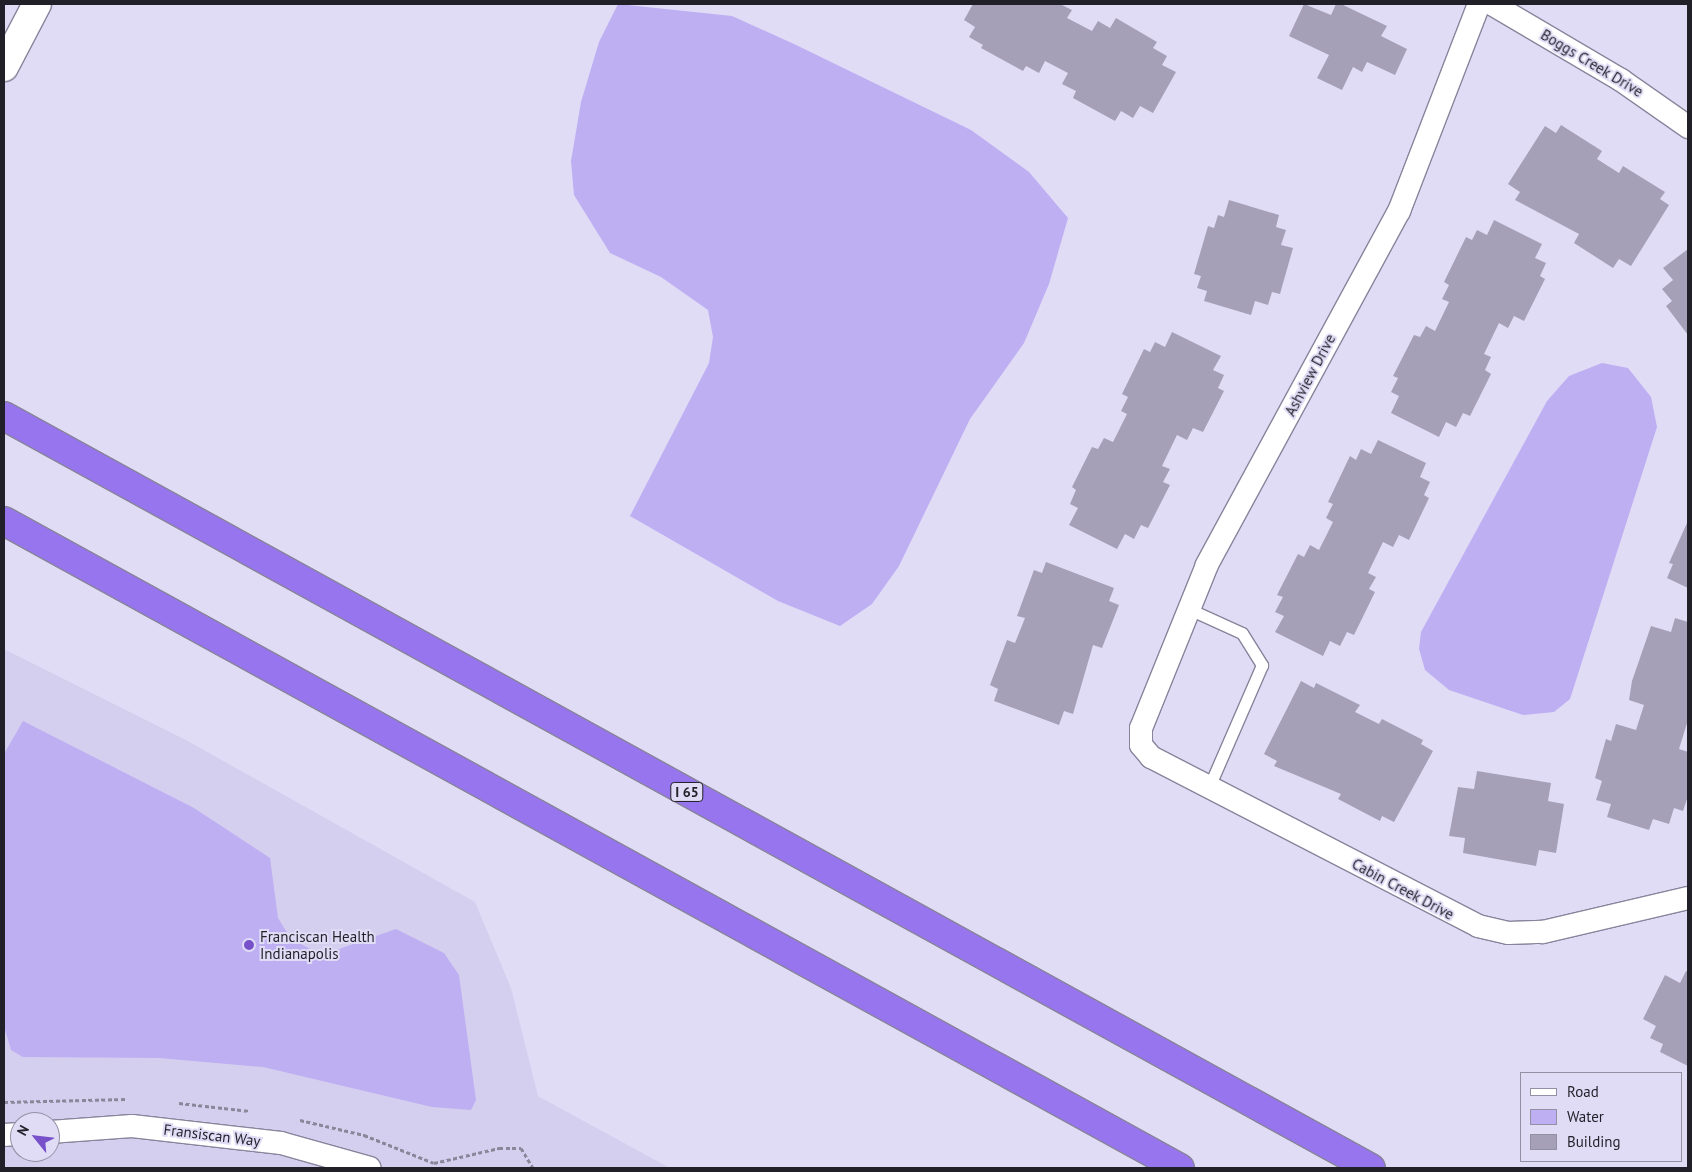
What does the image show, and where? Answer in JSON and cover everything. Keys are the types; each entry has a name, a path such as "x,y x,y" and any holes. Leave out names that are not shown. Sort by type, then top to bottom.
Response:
{"highway":[{"name":"I 65","path":"4,416 1371,1168"},
{"path":"4,521 1180,1168"}],"main road":[{"path":"4,67 37,4"}],"street":[{"name":"Ashview Drive","path":"1142,745 1141,728 1207,565 1399,210 1479,4"},
{"name":"Boggs Creek Drive","path":"1492,4 1621,80 1688,127"},
{"name":"Cabin Creek Drive","path":"1142,745 1152,757 1464,921 1497,932 1549,931 1688,898"},
{"name":"Fransiscan Way","path":"60,1131 141,1127 281,1143 370,1168"}],"lane":[{"path":"1189,609 1242,633 1262,665 1209,787"}],"shaded area":[{"name":"Franciscan Health Indianapolis","path":"4,649 186,740 475,902 511,988 538,1096 670,1168 4,1168"}],"water":[{"path":"618,4 732,16 794,44 971,130 1029,172 1068,218 1049,284 1024,343 970,419 899,566 872,604 840,626 778,601 630,516 709,363 713,337 708,310 661,277 610,253 574,195 571,161 581,102 599,42"},
{"path":"1602,363 1628,368 1651,397 1657,427 1570,699 1554,712 1523,715 1449,690 1425,670 1419,649 1421,632 1547,401 1569,376"},
{"path":"23,721 194,808 270,858 278,918 291,939 322,955 396,929 444,953 459,975 476,1100 471,1110 432,1107 263,1067 159,1058 23,1057 11,1050 4,1026 4,754"}],"building":[{"path":"973,4 1060,4 1072,10 1067,18 1092,31 1098,21 1110,28 1116,18 1157,42 1153,48 1167,56 1162,65 1176,72 1153,113 1140,106 1133,118 1121,111 1115,121 1073,98 1076,91 1062,84 1068,73 1045,61 1039,73 1026,66 1023,71 981,48 983,45 969,37 975,27 964,20"},
{"path":"1304,4 1331,15 1336,4 1341,4 1387,26 1381,36 1407,49 1395,75 1367,62 1362,72 1353,67 1342,90 1317,78 1329,55 1289,36"},
{"path":"1561,125 1602,151 1597,159 1619,173 1623,166 1665,192 1660,199 1669,205 1631,266 1619,259 1613,268 1574,243 1579,234 1515,200 1520,192 1508,184 1545,126 1556,133"},
{"path":"1229,200 1279,215 1276,227 1286,230 1281,245 1293,248 1280,294 1272,292 1268,305 1255,301 1251,315 1204,301 1207,291 1197,288 1201,276 1194,274 1208,226 1214,228 1218,215 1224,217"},
{"path":"1494,220 1542,244 1535,258 1546,263 1540,276 1545,279 1524,321 1514,316 1508,328 1499,323 1484,354 1491,357 1485,370 1491,374 1470,416 1463,413 1456,427 1446,422 1439,437 1391,413 1399,396 1391,392 1398,378 1393,376 1414,335 1420,337 1426,326 1435,331 1449,302 1442,299 1449,285 1444,282 1466,237 1472,240 1477,230 1487,235"},
{"path":"1688,249 1688,335 1666,306 1672,301 1662,289 1673,280 1663,268"},
{"path":"1172,332 1221,356 1213,370 1224,375 1218,388 1224,391 1203,432 1193,428 1187,440 1177,435 1162,466 1170,469 1163,482 1170,485 1148,528 1141,525 1134,539 1125,534 1117,549 1069,525 1078,508 1070,504 1076,490 1072,487 1092,447 1098,449 1104,438 1113,442 1127,414 1121,411 1128,397 1122,394 1144,349 1150,352 1155,342 1165,347"},
{"path":"1378,440 1426,463 1420,477 1430,482 1424,495 1429,498 1409,540 1399,535 1393,547 1383,542 1368,573 1376,577 1369,589 1375,592 1354,635 1347,632 1340,646 1330,641 1323,656 1275,632 1284,616 1275,612 1283,597 1277,595 1298,554 1304,557 1310,545 1319,550 1333,522 1326,518 1333,504 1328,502 1350,456 1356,460 1361,449 1371,454"},
{"path":"1687,523 1688,588 1667,578 1673,564 1669,563"},
{"path":"1046,562 1114,588 1109,601 1119,605 1102,648 1093,645 1073,714 1064,711 1059,725 994,701 998,689 990,685 1007,640 1015,643 1025,618 1017,616 1034,570 1042,573"},
{"path":"1675,618 1688,622 1688,720 1679,749 1688,752 1688,796 1683,811 1674,808 1669,824 1653,819 1649,830 1607,817 1611,804 1596,800 1602,781 1595,778 1606,739 1611,741 1616,724 1636,730 1644,705 1629,700 1632,681 1651,626 1671,632"},
{"path":"1301,681 1314,688 1316,683 1360,705 1355,712 1379,724 1382,719 1423,740 1421,744 1433,751 1394,822 1382,816 1380,821 1338,799 1341,794 1274,766 1277,761 1264,754"},
{"path":"1477,771 1551,783 1548,801 1564,804 1556,853 1539,850 1536,866 1463,853 1465,838 1449,836 1458,787 1474,789"},
{"path":"1686,971 1688,972 1688,1066 1660,1052 1663,1044 1650,1038 1656,1026 1643,1019 1665,975 1680,983"}],"place":[{"name":"Franciscan Health Indianapolis","path":"249,945"}]}
